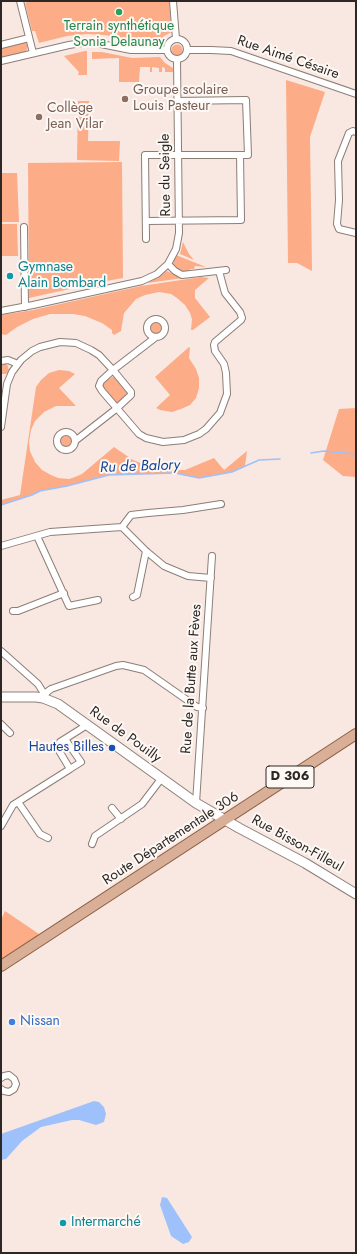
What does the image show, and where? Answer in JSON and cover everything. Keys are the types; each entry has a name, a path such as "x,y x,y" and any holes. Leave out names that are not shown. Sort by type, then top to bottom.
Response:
{"main road":[{"name":"Route Départementale 306","path":"1,966 356,734"}],"street":[{"path":"20,1 33,53"},
{"path":"172,1 176,39"},
{"path":"1,45 29,38"},
{"path":"166,50 171,58 177,60 184,57 187,50 184,42 176,39"},
{"path":"166,50 169,43 176,39"},
{"path":"1,61 69,44 81,43 96,43 131,50 166,50"},
{"name":"Rue Aimé Césaire","path":"187,50 231,51 356,94"},
{"name":"Rue du Seigle","path":"168,264 178,241 177,60"},
{"path":"146,239 145,155 248,155 246,100 177,101"},
{"path":"356,132 349,132 338,161 339,200 337,224 339,228 356,233"},
{"path":"146,221 241,220 240,155"},
{"path":"24,227 25,307"},
{"path":"1,311 148,279 160,272 168,264 182,275 223,270 225,293 240,312 242,318 215,342 214,345 215,351 224,364 227,394 220,413 206,429 199,434 184,440 163,442 146,438 139,434 116,409 99,386 101,381 156,337"},
{"path":"1,426 8,384 12,372 18,364 32,350 60,342 68,342 91,350 99,355 114,370 131,393 130,397 75,442"},
{"path":"1,361 8,360 18,364"},
{"path":"1,380 8,384"},
{"path":"1,546 50,532 122,527 132,515 221,504"},
{"path":"122,527 146,551 164,566 188,576 211,578"},
{"path":"37,536 69,606 98,600"},
{"path":"133,597 137,595 146,551"},
{"name":"Rue de la Butte aux Fèves","path":"196,803 212,556"},
{"path":"13,611 18,611 64,593"},
{"path":"1,651 38,684 43,692 43,698"},
{"path":"43,698 51,689 116,666 123,666 144,670 197,707 203,708"},
{"name":"Rue de Pouilly","path":"1,697 43,698 58,704 161,779 196,803 225,820"},
{"path":"1,724 10,733"},
{"path":"70,769 58,749 60,742 87,724"},
{"path":"1,826 13,805 81,762 65,739"},
{"path":"92,844 95,836 142,804 161,779"},
{"path":"18,802 40,834 48,838"},
{"path":"112,808 121,819"},
{"name":"Rue Bisson-Filleul","path":"225,820 305,863 356,894"},
{"path":"1,1078 9,1075 14,1078 16,1084 14,1089 9,1092 1,1089"}],"shaded area":[{"path":"30,1 169,1 172,32 164,36 160,41 141,41 87,34 67,36 39,43 35,31 32,31 25,3"},
{"path":"25,41 28,46 26,52 1,58 1,46"},
{"path":"175,45 179,45 181,46 181,54 175,55 172,52 172,48"},
{"path":"87,51 87,75 78,75 79,72 64,56"},
{"path":"92,52 102,52 132,58 160,57 165,63 173,68 173,72 165,72 165,68 162,67 162,72 159,72 159,68 152,67 152,72 150,72 150,67 140,67 139,82 119,82 119,58 92,59"},
{"path":"286,80 325,92 310,137 312,271 297,263 288,263"},
{"path":"78,101 89,101 88,141 120,141 119,161 77,160"},
{"path":"122,162 123,278 29,298 28,163"},
{"path":"1,173 17,173 19,222 1,222"},
{"path":"1,224 17,224 18,256 1,256"},
{"path":"183,242 189,254 194,260 180,254"},
{"path":"176,255 206,267 195,266 194,269 190,269 189,271 179,271 173,264"},
{"path":"167,271 183,278 148,283 165,272"},
{"path":"201,277 209,278 195,290 195,298 210,317 193,330 191,330 192,319 185,305 171,294 159,292 145,295 136,299 124,313 121,331 114,335 112,330 102,323 85,316 73,314 50,314 33,319 17,327 6,335 1,334 1,315 33,310 141,286"},
{"path":"156,322 160,324 162,328 160,332 156,334 152,332 150,328 152,324"},
{"path":"189,347 189,358 196,369 199,378 199,388 196,398 190,405 172,412 156,408 170,395 155,377"},
{"path":"1,364 6,364 8,366 9,372 6,374 1,374"},
{"path":"59,370 69,371 75,374 59,388 76,406 56,406 44,412 35,421 31,430 29,442 30,451 35,462 42,470 51,475 58,478 69,479 82,474 114,447 133,460 151,467 166,470 185,470 214,458 224,470 247,451 245,466 232,472 199,478 175,473 109,475 67,486 40,491 1,505 1,500 20,495 36,387 49,373"},
{"path":"114,376 128,394 117,404 105,392 103,386 104,382"},
{"path":"356,408 356,477 343,476 323,460 339,409"},
{"path":"64,436 68,436 70,437 70,445 64,446 61,443 61,439"},
{"path":"5,911 42,936 1,963 1,920"}],"water":[{"path":"94,1101 99,1102 104,1107 106,1114 104,1122 96,1125 79,1120 72,1120 41,1127 22,1141 6,1159 1,1160 1,1134"},
{"path":"162,1197 167,1198 192,1237 189,1242 183,1244 171,1236 160,1205"}],"waterway":[{"name":"Ru de Balory","path":"311,453 324,451 356,454"},
{"name":"Ru de Balory","path":"1,505 40,491 67,486 109,475 175,473 199,478 232,472 259,460 280,459"}],"place":[{"name":"Terrain synthétique Sonia Delaunay","path":"119,12"},
{"name":"Groupe scolaire Louis Pasteur","path":"125,99"},
{"name":"Collège Jean Vilar","path":"39,117"},
{"name":"Gymnase Alain Bombard","path":"10,276"},
{"name":"Hautes Billes","path":"112,748"},
{"name":"Nissan","path":"12,1022"},
{"name":"Intermarché","path":"63,1223"}]}
